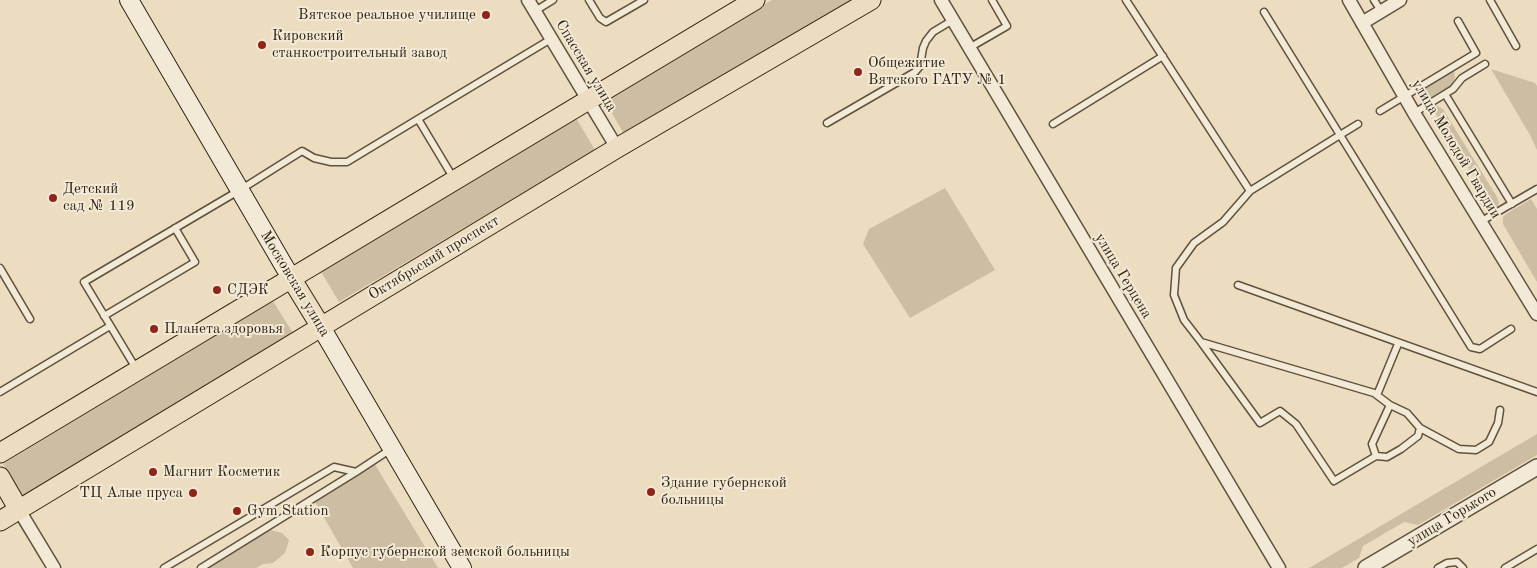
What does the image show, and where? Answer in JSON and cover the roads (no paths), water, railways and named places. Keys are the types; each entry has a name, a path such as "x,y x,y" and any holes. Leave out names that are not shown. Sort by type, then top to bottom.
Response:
{"main road":[{"name":"Московская улица","path":"129,0 462,568"},
{"path":"0,453 755,0"},
{"name":"Октябрьский проспект","path":"0,521 617,148 871,0"},
{"path":"0,477 19,510"}],"street":[{"name":"улица Герцена","path":"941,0 1279,568"},
{"name":"улица Молодой Гвардии","path":"1349,0 1414,113 1537,314"},
{"path":"1362,23 1400,0"},
{"name":"Спасская улица","path":"531,6 617,148"},
{"name":"улица Горького","path":"1366,568 1382,562 1537,467"},
{"path":"19,510 54,568"}],"lane":[{"path":"531,6 553,0"},
{"path":"589,0 600,18 606,22 644,0"},
{"path":"969,48 1007,26 992,0"},
{"path":"1126,0 1250,191"},
{"path":"1374,0 1381,11"},
{"path":"1490,0 1516,46"},
{"path":"1264,12 1471,347 1480,349 1511,329"},
{"path":"827,123 915,72 920,66 922,48 926,41 933,32 952,20"},
{"path":"1380,111 1476,53 1458,21"},
{"path":"137,371 84,282 302,151 314,158 331,162 347,162 551,39"},
{"path":"1053,124 1163,56"},
{"path":"1414,113 1453,89 1462,78 1485,64"},
{"path":"1445,94 1512,204"},
{"path":"418,119 454,180"},
{"path":"1358,124 1250,191 1222,222 1194,244 1176,268 1174,295 1184,320 1260,423 1280,411 1296,424 1334,481 1376,456 1387,457 1402,449 1418,436 1420,428"},
{"path":"1480,222 1537,189"},
{"path":"104,316 196,262 175,228"},
{"path":"0,268 30,319"},
{"path":"1238,285 1398,344 1537,392"},
{"path":"0,392 110,326"},
{"path":"1201,342 1374,393 1390,405 1407,413 1420,428 1459,449 1476,450 1489,442 1498,423 1500,410"},
{"path":"1377,395 1398,344"},
{"path":"1376,456 1372,444 1390,405"},
{"path":"201,568 392,448"},
{"path":"164,568 334,467 356,472"},
{"path":"1505,568 1537,549"},
{"path":"1438,568 1447,563 1457,562 1463,568"}],"place":[{"name":"Вятское реальное училище","path":"486,15"},
{"name":"Кировский станкостроительный завод","path":"262,45"},
{"name":"Общежитие Вятского ГАТУ № 1","path":"858,72"},
{"name":"Детский сад № 119","path":"53,198"},
{"name":"СДЭК","path":"217,290"},
{"name":"Планета здоровья","path":"154,329"},
{"name":"Магнит Косметик","path":"153,472"},
{"name":"Здание губернской больницы","path":"651,492"},
{"name":"ТЦ Алые пруса","path":"193,493"},
{"name":"Gym Station","path":"237,511"},
{"name":"Корпус губернской земской больницы","path":"310,552"}]}
